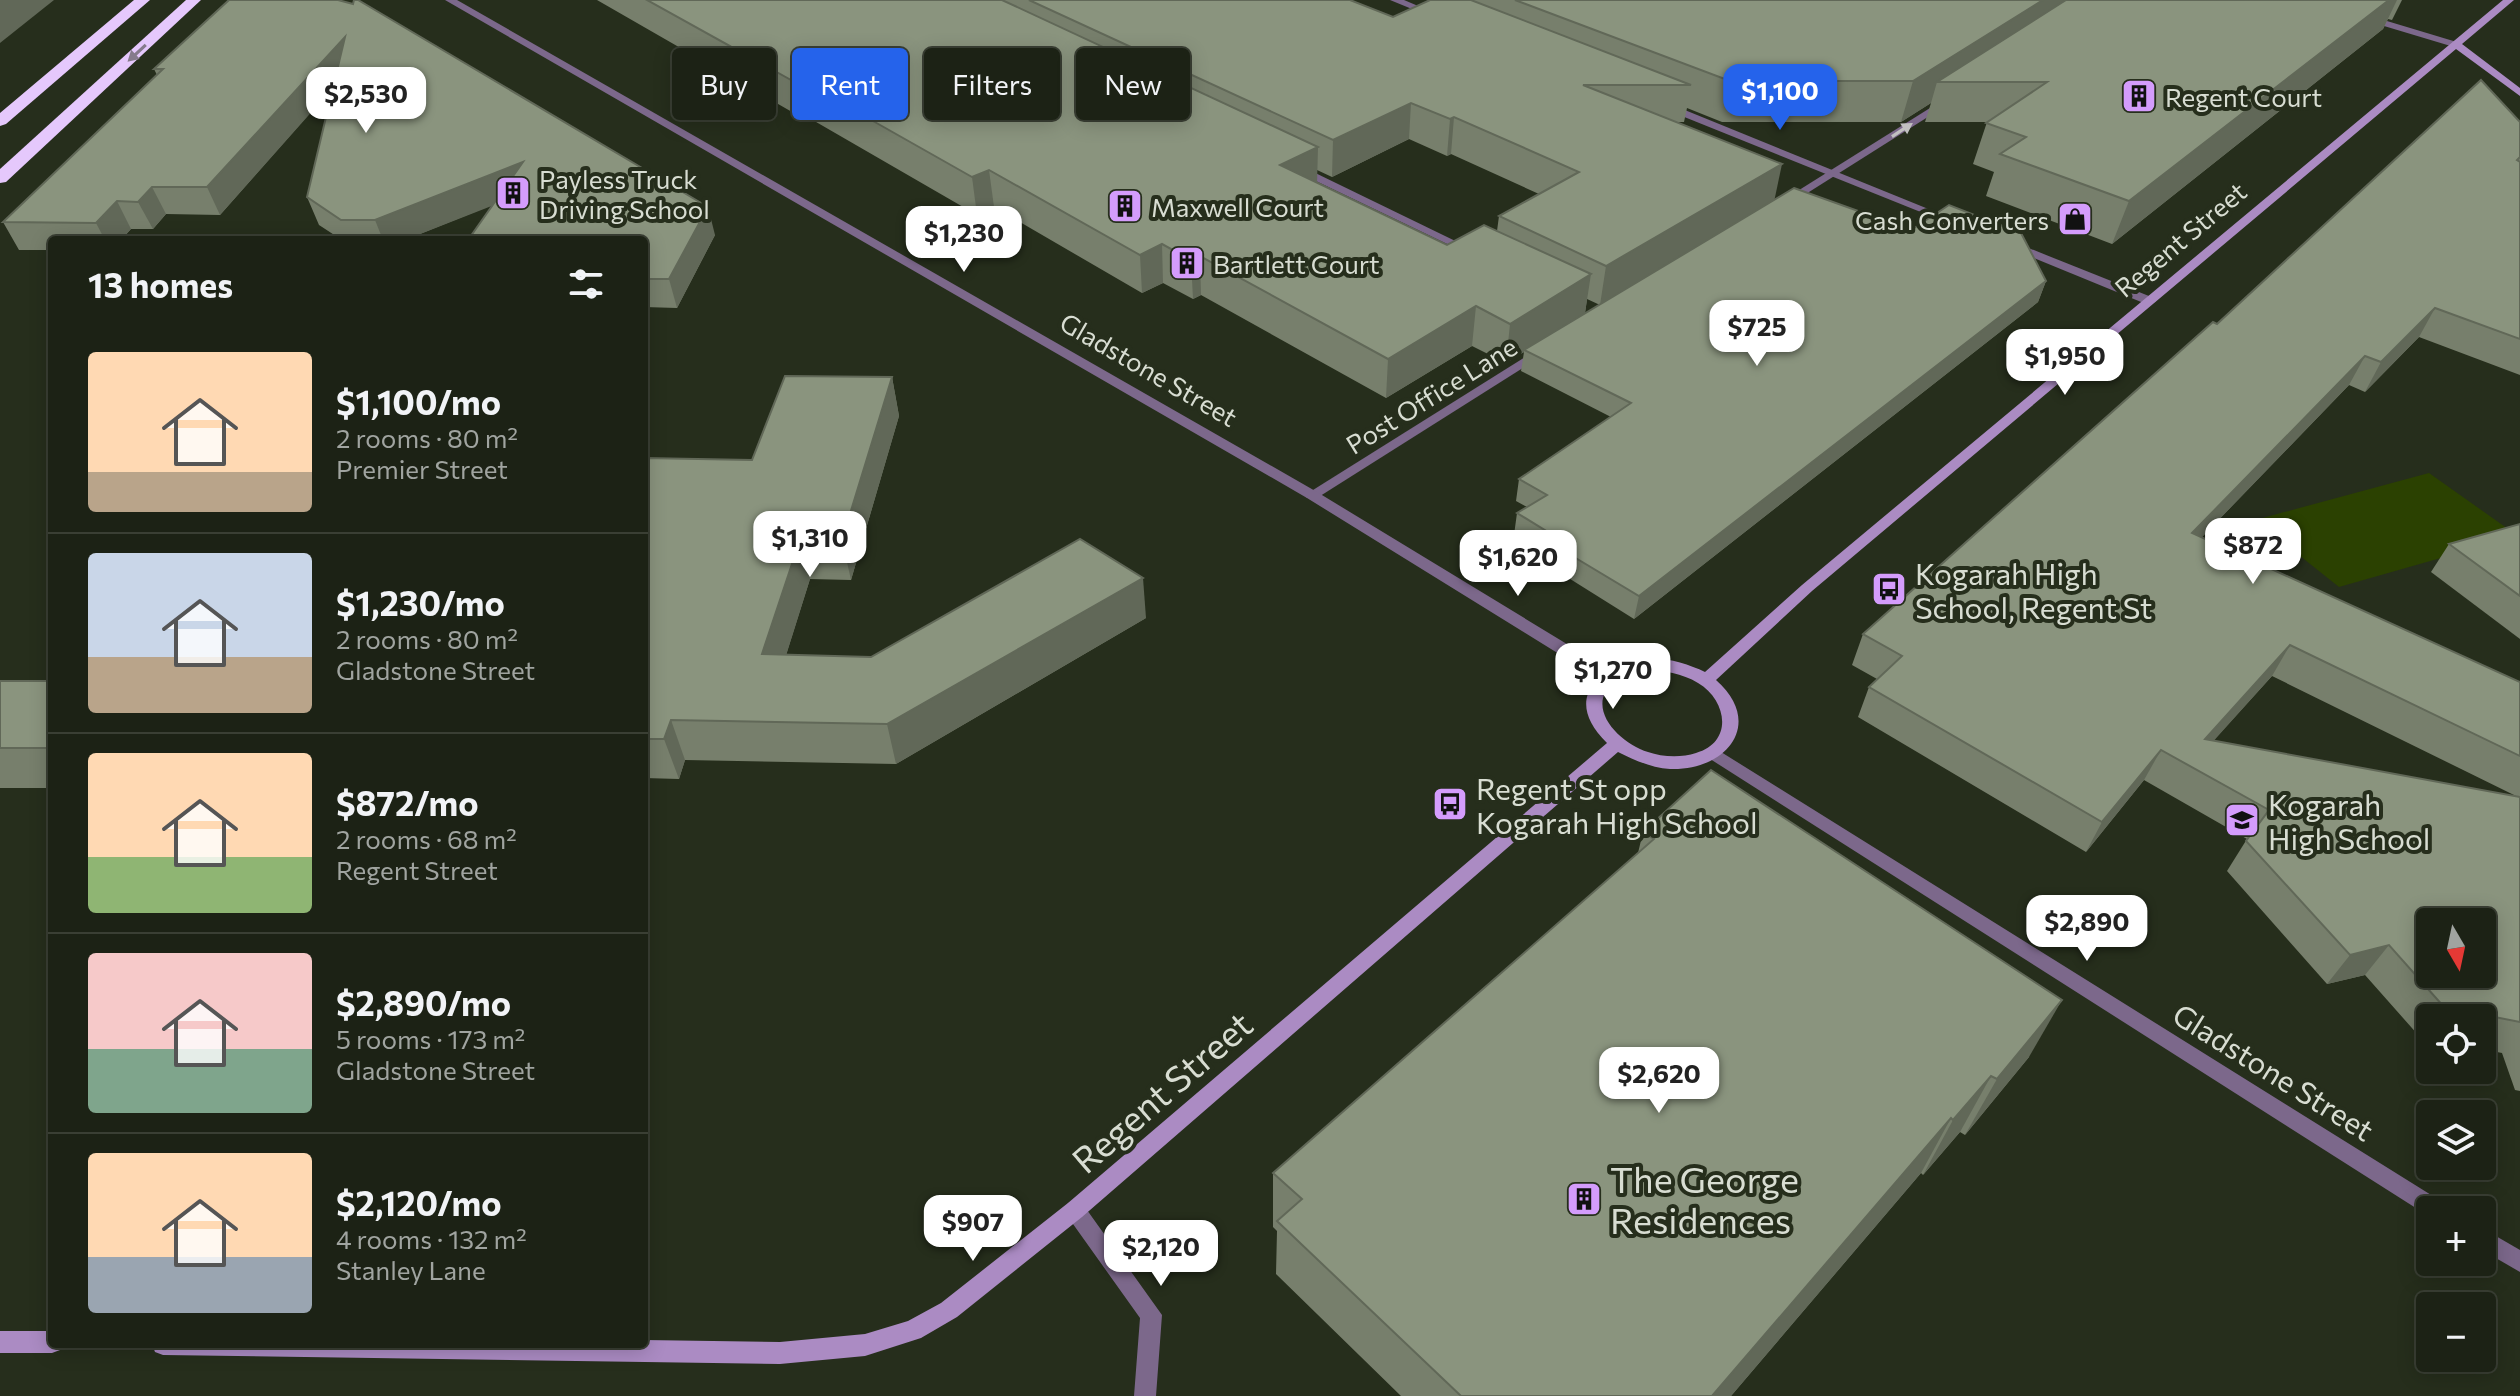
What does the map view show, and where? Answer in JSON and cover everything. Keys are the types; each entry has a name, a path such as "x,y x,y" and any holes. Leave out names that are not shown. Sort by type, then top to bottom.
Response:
{"highway":[{"path":"0,121 143,0"},
{"path":"0,178 194,0"}],"main road":[{"name":"Regent Street","path":"1706,680 1807,588 2509,0"},
{"path":"2457,45 2520,93"},
{"path":"1665,665 1686,670 1706,680 1722,693 1731,710 1733,726 1727,741 1713,753 1676,763 1633,755 1616,744 1593,717 1592,702 1596,688 1607,676 1634,666 1665,665"},
{"name":"Regent Street","path":"437,1348 780,1353 865,1345 913,1330 949,1310 1075,1210 1616,744"},
{"path":"0,1342 48,1342"}],"street":[{"name":"Gladstone Street","path":"450,0 1312,495 1607,676"},
{"path":"1395,0 1439,17"},
{"path":"2362,17 2457,45"},
{"path":"1771,211 1955,95"},
{"path":"1659,104 1962,225"},
{"path":"1287,163 1486,258"},
{"path":"2004,242 2150,301"},
{"name":"Post Office Lane","path":"1312,495 1548,346"},
{"name":"Gladstone Street","path":"1713,753 2416,1197"},
{"path":"1075,1210 1151,1315 1145,1396"},
{"path":"2496,1247 2520,1262"}],"green space":[{"path":"2429,473 2518,536 2339,587 2255,520"}],"building":[{"path":"229,0 338,0 353,4 354,0 358,0 708,207 669,279 648,279 648,236 471,236 523,162 375,220 341,220 307,197 345,37 207,187 152,187 138,202 117,201 96,223 3,222 163,69 154,69"},
{"path":"647,0 1002,0 1105,48 1076,48 1076,120 1190,120 1190,87 1318,147 1280,165 1447,245 1484,225 1591,274 1510,324 1476,306 1388,359 1200,256 1191,260 1162,244 1140,255 989,170 972,177 871,120 908,120 908,48 792,48 791,80 776,72 776,48 733,48"},
{"path":"1029,0 1350,0 1393,17 1430,0 1471,0 1691,85 1583,85 1782,164 1606,266 1499,216 1579,172 1454,117 1450,119 1411,103 1333,140 1190,74 1190,48 1133,48"},
{"path":"1515,0 2043,0 1913,81 1730,81"},
{"path":"2066,0 2389,0 2129,201 2000,154 2026,137 1986,123 2047,82 1937,82"},
{"path":"2481,80 2520,122 2520,157 2517,160 2520,162 2520,339 2435,308 2381,362 2365,356 2192,533 2520,682 2520,756 2290,645 2205,739 2520,797 2520,1022 2496,1017 2496,1004 2441,1004 2427,988 2496,988 2496,908 2416,908 2416,975 2389,945 2350,955 2246,841 2269,810 2161,750 2102,822 1869,687 1902,656 1863,634 2213,322 2217,324"},
{"path":"1794,188 1911,230 1949,205 2021,233 2046,281 1639,596 1554,545 1561,540 1517,513 1547,495 1519,479 1631,403 1524,350"},
{"path":"785,376 892,377 842,540 800,540 762,654 871,657 1080,539 1143,578 887,724 671,720 664,739 648,739 648,458 752,460"},
{"path":"2520,524 2520,596 2449,544"},
{"path":"0,681 48,681 48,748 0,748"},
{"path":"1711,770 2062,1000 1997,1079 1991,1076 1953,1120 1951,1118 1712,1396 1461,1396 1277,1221 1302,1199 1273,1173 1654,839 1643,832"}],"place":[{"name":"Regent Court","path":"2139,96"},
{"name":"Payless Truck Driving School","path":"513,193"},
{"name":"Maxwell Court","path":"1125,206"},
{"name":"Cash Converters","path":"2075,219"},
{"name":"Bartlett Court","path":"1187,263"},
{"name":"Kogarah High School, Regent St","path":"1889,589"},
{"name":"Regent St opp Kogarah High School","path":"1450,804"},
{"name":"Kogarah High School","path":"2242,820"},
{"name":"The George Residences","path":"1584,1199"}]}
